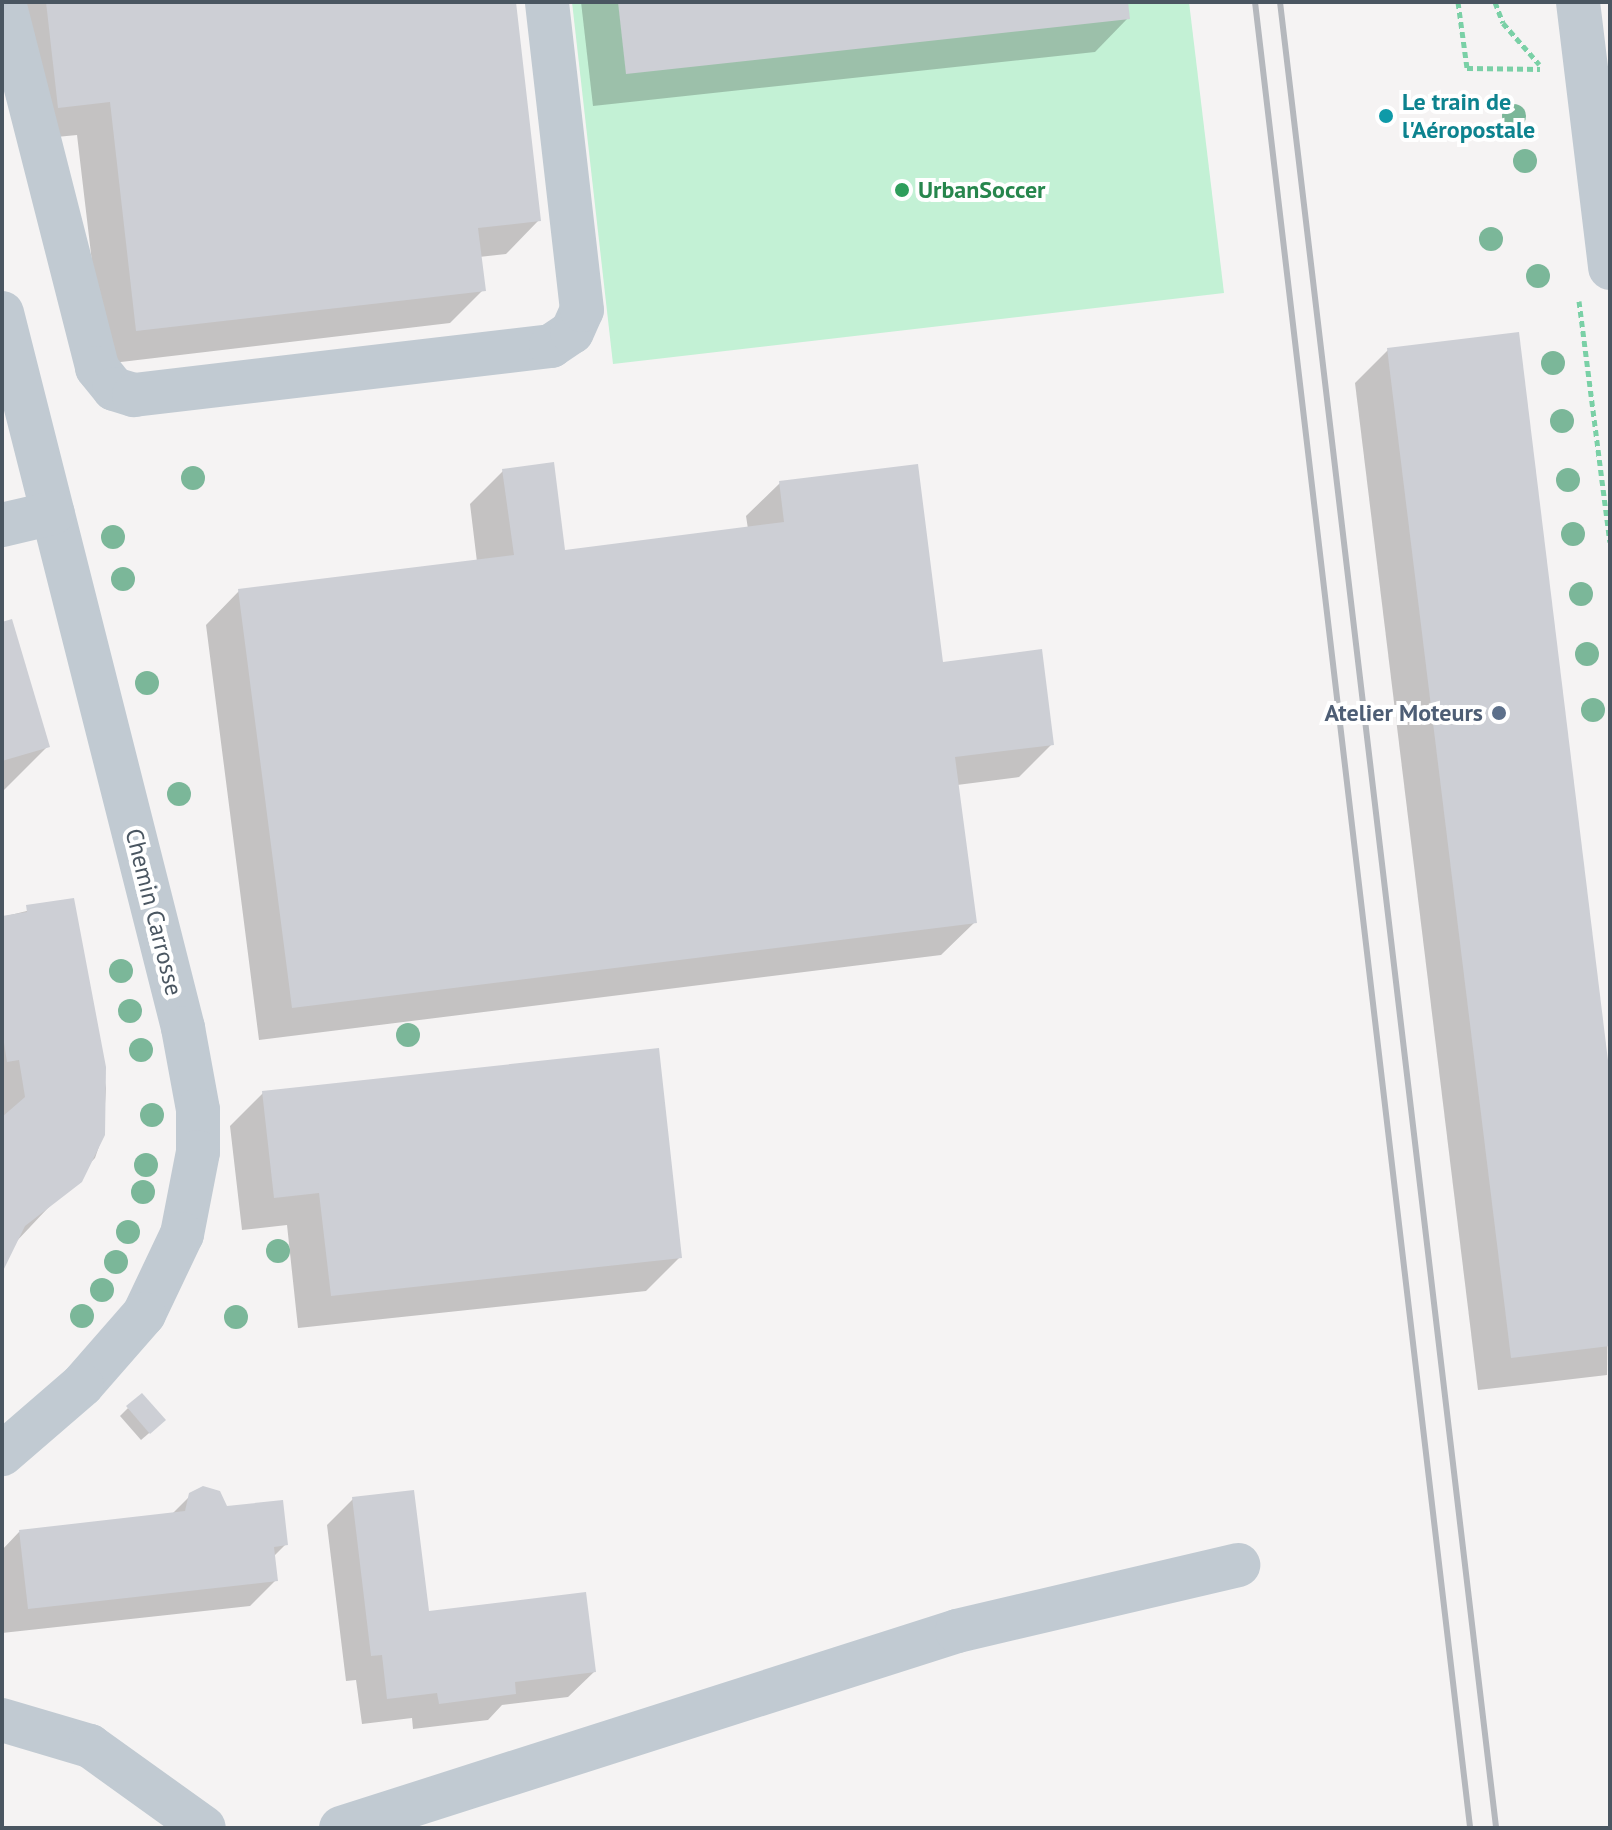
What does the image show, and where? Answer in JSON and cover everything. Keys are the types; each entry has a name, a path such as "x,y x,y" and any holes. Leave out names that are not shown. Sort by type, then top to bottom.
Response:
{"street":[{"path":"4,2 97,368 114,389 134,395 551,346 572,332 582,310 547,2"},
{"path":"1578,2 1610,268"},
{"name":"Chemin Carrosse","path":"2,313 193,1069 198,1152 182,1234 144,1314 82,1385 2,1454"},
{"path":"2,525 53,513"},
{"path":"364,1825 957,1631 1238,1565"},
{"path":"2,1720 90,1746 204,1828"}],"path":[{"path":"1458,2 1467,68 1554,69"}],"green space":[{"name":"UrbanSoccer","path":"572,2 1189,2 1224,293 613,364"}],"building":[{"path":"46,2 516,2 541,221 478,228 486,291 136,331 110,102 58,108"},
{"path":"618,2 1128,2 1130,19 626,74"},
{"name":"Atelier Moteurs","path":"1519,332 1610,1077 1610,1346 1511,1358 1387,348"},
{"path":"554,462 565,550 784,522 779,481 918,464 943,662 1042,649 1054,745 955,757 977,923 292,1008 238,589 514,555 502,469"},
{"path":"12,619 50,747 2,761 2,622"},
{"path":"74,898 106,1067 105,1135 82,1182 25,1226 2,1273 2,1117 25,1097 19,1060 7,1062 2,1030 2,916 27,912 26,905"},
{"path":"659,1048 682,1258 331,1296 319,1193 274,1198 262,1091"},
{"path":"142,1393 166,1420 150,1434 126,1406"},
{"path":"203,1486 220,1491 227,1506 283,1500 288,1545 274,1547 278,1581 28,1609 19,1530 185,1511 189,1493"},
{"path":"414,1490 429,1611 586,1592 596,1672 515,1682 516,1694 439,1704 437,1693 387,1699 382,1655 371,1656 352,1497"}],"railway":[{"path":"1255,2 1470,1828"},
{"path":"1280,2 1496,1828"}],"place":[{"name":"Le train de l'Aéropostale","path":"1386,116"},
{"name":"UrbanSoccer","path":"902,190"},
{"name":"Atelier Moteurs","path":"1499,713"}]}
